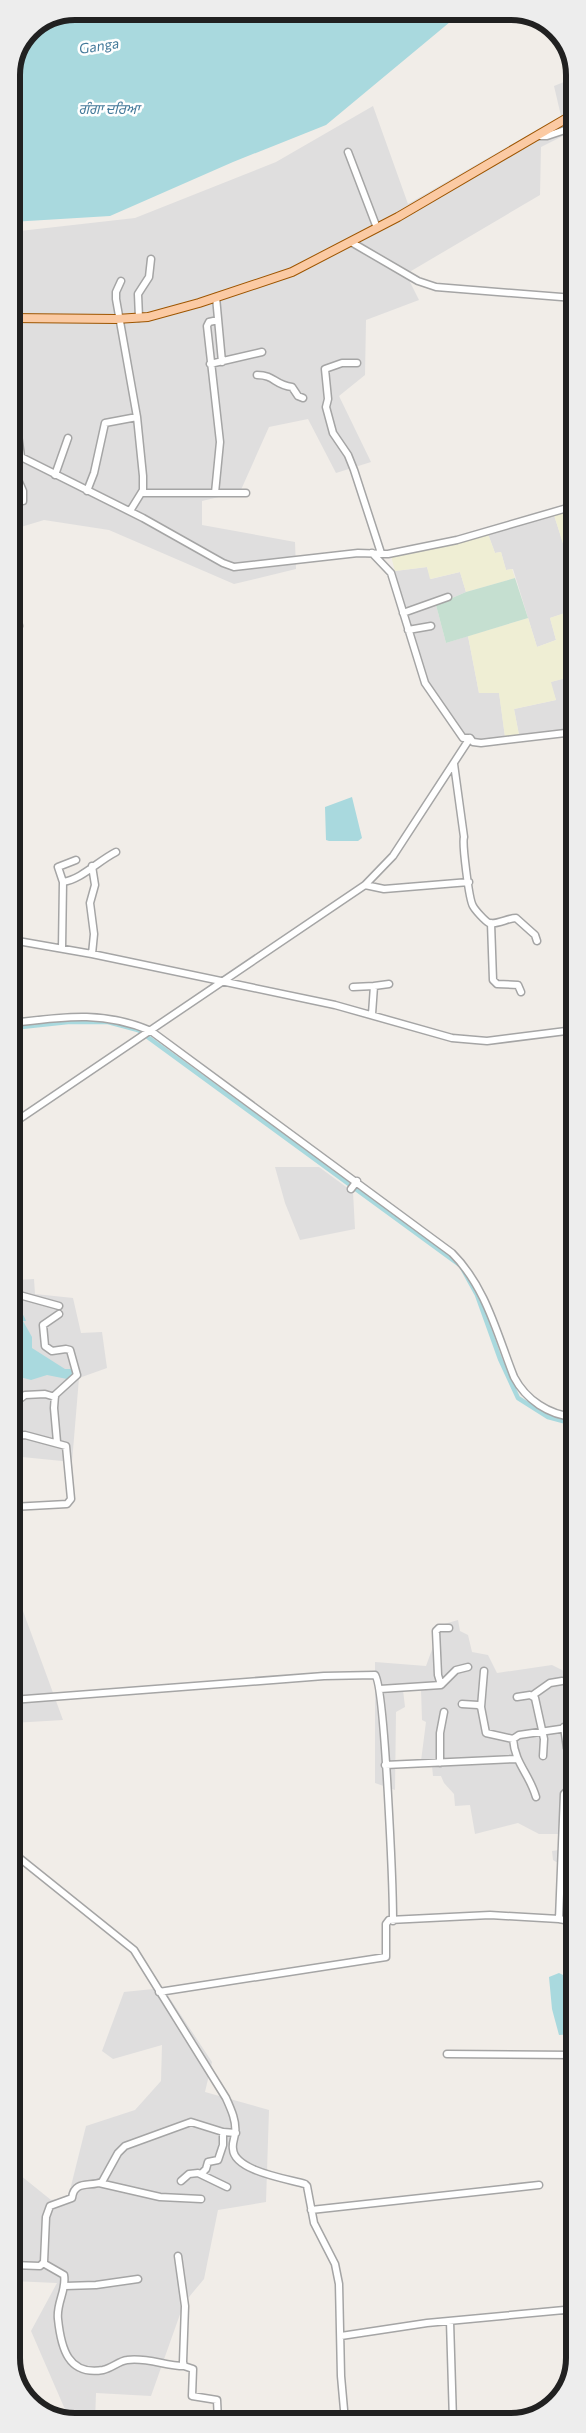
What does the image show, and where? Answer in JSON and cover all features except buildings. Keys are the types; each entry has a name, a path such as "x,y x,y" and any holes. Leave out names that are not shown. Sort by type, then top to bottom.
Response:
{"main road":[{"path":"20,318 139,318 162,314 292,272 377,228 566,119"}],"street":[{"path":"538,136 546,136 566,130"},
{"path":"348,152 377,228"},
{"path":"351,242 418,281 436,287 566,297"},
{"path":"139,318 138,294 150,277 151,259"},
{"path":"121,281 115,295 138,417 143,476 142,493 130,511"},
{"path":"216,297 222,362"},
{"path":"215,493 220,442 207,324 218,320"},
{"path":"210,364 262,352"},
{"path":"357,363 345,362 328,367 324,374 328,399 326,407 333,433 350,459 380,554"},
{"path":"257,375 269,376 279,385 292,387 298,396 303,398"},
{"path":"87,491 94,473 105,423 138,417"},
{"path":"55,475 68,438"},
{"path":"20,449 21,456 55,475 130,511 223,564 234,567 371,552 388,554 457,540 566,508"},
{"path":"20,485 24,496 23,501 20,501"},
{"path":"142,493 246,493"},
{"path":"371,552 391,573 427,688 463,738 470,738 473,742 481,743 566,733"},
{"path":"403,613 448,598"},
{"path":"408,630 431,626"},
{"path":"20,1119 365,886 393,856 470,738"},
{"path":"454,763 464,837 462,844 466,854 473,907 486,922 491,923 516,918 535,935 537,941"},
{"path":"63,882 75,879 92,866 116,852"},
{"path":"59,948 63,882 58,867 76,860"},
{"path":"92,866 95,885 90,904 94,934 92,954"},
{"path":"365,886 384,889 469,882"},
{"path":"491,923 493,980 497,984 518,985 521,992"},
{"path":"20,941 92,954 372,1014 452,1038 487,1041 566,1031"},
{"path":"353,987 389,984"},
{"path":"372,1014 374,986"},
{"path":"20,1022 64,1017 116,1019 149,1032 283,1129 354,1185 436,1240 463,1264 482,1294 511,1370 522,1390 533,1401 547,1410 566,1415"},
{"path":"20,1295 59,1306"},
{"path":"57,1442 55,1397 59,1390 78,1375 70,1350 52,1351 45,1346 43,1326 59,1314"},
{"path":"20,1399 25,1395 45,1394 55,1397"},
{"path":"20,1435 57,1442 66,1447 71,1501 67,1504 20,1507"},
{"path":"441,1685 438,1675 436,1631 439,1628 449,1628"},
{"path":"380,1689 441,1685 456,1670 468,1667"},
{"path":"484,1671 481,1707 486,1734 514,1738 519,1735 541,1733 564,1727 566,1741"},
{"path":"20,1699 372,1674 377,1676 380,1689 392,1863 393,1921"},
{"path":"517,1697 533,1696 550,1684 562,1681"},
{"path":"533,1696 537,1701 544,1742 543,1756"},
{"path":"462,1704 478,1705 481,1707"},
{"path":"440,1763 440,1733 444,1712"},
{"path":"514,1738 516,1759 528,1776 536,1797"},
{"path":"385,1765 516,1759"},
{"path":"558,1919 564,1794 566,1792"},
{"path":"20,1858 134,1950 226,2098 233,2115 236,2132 233,2152 237,2161 254,2170 305,2184 319,2236 336,2268 344,2413"},
{"path":"160,1992 386,1957 386,1924 388,1920 490,1915 566,1920"},
{"path":"447,2054 566,2054"},
{"path":"99,2183 107,2176 121,2149 132,2142 162,2134 190,2122 223,2132 236,2132"},
{"path":"201,2174 206,2169 208,2162 218,2160 223,2145 223,2132"},
{"path":"181,2181 189,2174 201,2174 227,2187"},
{"path":"43,2263 46,2218 50,2206 70,2200 72,2192 80,2185 99,2183 160,2197 201,2199"},
{"path":"311,2210 539,2185"},
{"path":"178,2256 185,2306 184,2366"},
{"path":"20,2266 35,2267 43,2263"},
{"path":"43,2263 62,2272 65,2286 58,2306 58,2321 67,2355 74,2366 94,2371 104,2370 127,2360 184,2366 192,2369 192,2396 217,2400 218,2413"},
{"path":"65,2286 138,2279"},
{"path":"340,2336 450,2321 566,2310"},
{"path":"450,2321 453,2413"}],"shaded area":[{"path":"566,81 566,134 541,147 540,195 406,274 419,300 366,320 365,375 339,396 371,462 336,473 308,419 269,427 240,492 202,501 202,525 295,542 296,569 234,584 109,530 44,520 20,527 20,231 135,218 276,162 373,106 408,204 561,116 554,86"},
{"path":"554,515 566,553 566,613 550,618 556,640 537,647 513,569 506,570 501,552 495,553 488,534"},
{"path":"427,567 431,579 460,572 466,592 436,605 446,643 468,636 479,693 499,692 505,737 485,740 467,737 433,693 416,649 395,571"},
{"path":"566,678 566,730 519,735 514,709 556,700 550,682"},
{"path":"275,1167 319,1167 353,1192 355,1229 300,1240 285,1203"},
{"path":"34,1279 35,1294 73,1298 81,1333 102,1332 107,1368 79,1378 72,1462 20,1457 20,1280"},
{"path":"20,1603 63,1720 20,1723"},
{"path":"458,1620 460,1631 468,1635 472,1652 488,1655 497,1673 552,1665 566,1672 566,1868 553,1860 552,1851 559,1850 558,1834 539,1834 518,1823 475,1834 470,1805 455,1806 454,1794 444,1783 441,1776 433,1776 432,1766 421,1761 426,1722 422,1720 421,1689 403,1690 405,1707 396,1712 395,1790 375,1783 375,1662 426,1666 441,1625"},
{"path":"163,1988 212,2062 205,2092 269,2110 266,2202 218,2210 204,2279 184,2303 151,2396 96,2393 95,2413 71,2413 66,2412 31,2331 57,2283 20,2281 20,2175 51,2200 61,2199 69,2194 86,2126 135,2110 161,2081 162,2045 113,2059 102,2051 124,1992"}],"green space":[{"path":"566,512 566,553 554,515"},
{"path":"488,534 495,553 501,552 506,570 512,569 515,578 466,592 460,572 430,579 427,567 395,571 391,556 453,545"},
{"path":"515,578 528,618 446,643 436,605 466,592"},
{"path":"566,613 566,678 551,682 556,700 514,709 519,735 505,737 499,693 479,693 468,636 528,618 537,647 556,640 550,618"}],"water":[{"name":"ਗੰਗਾ ਦਰਿਆ","path":"75,20 452,20 326,125 233,162 110,216 20,221 21,64 29,44 44,29 64,21"},
{"path":"352,797 362,838 358,841 326,840 325,807"},
{"path":"20,1313 24,1316 26,1321 23,1321 32,1337 32,1348 65,1369 72,1369 76,1375 67,1379 47,1375 31,1380 20,1377"},
{"path":"559,1973 566,1976 566,2035 559,2035 552,2009 549,1977"}],"waterway":[{"path":"20,1027 68,1022 108,1022 138,1030 461,1266 477,1295 500,1359 518,1398 548,1417 566,1422"}],"water label":[{"name":"Ganga","path":"99,46"}]}
